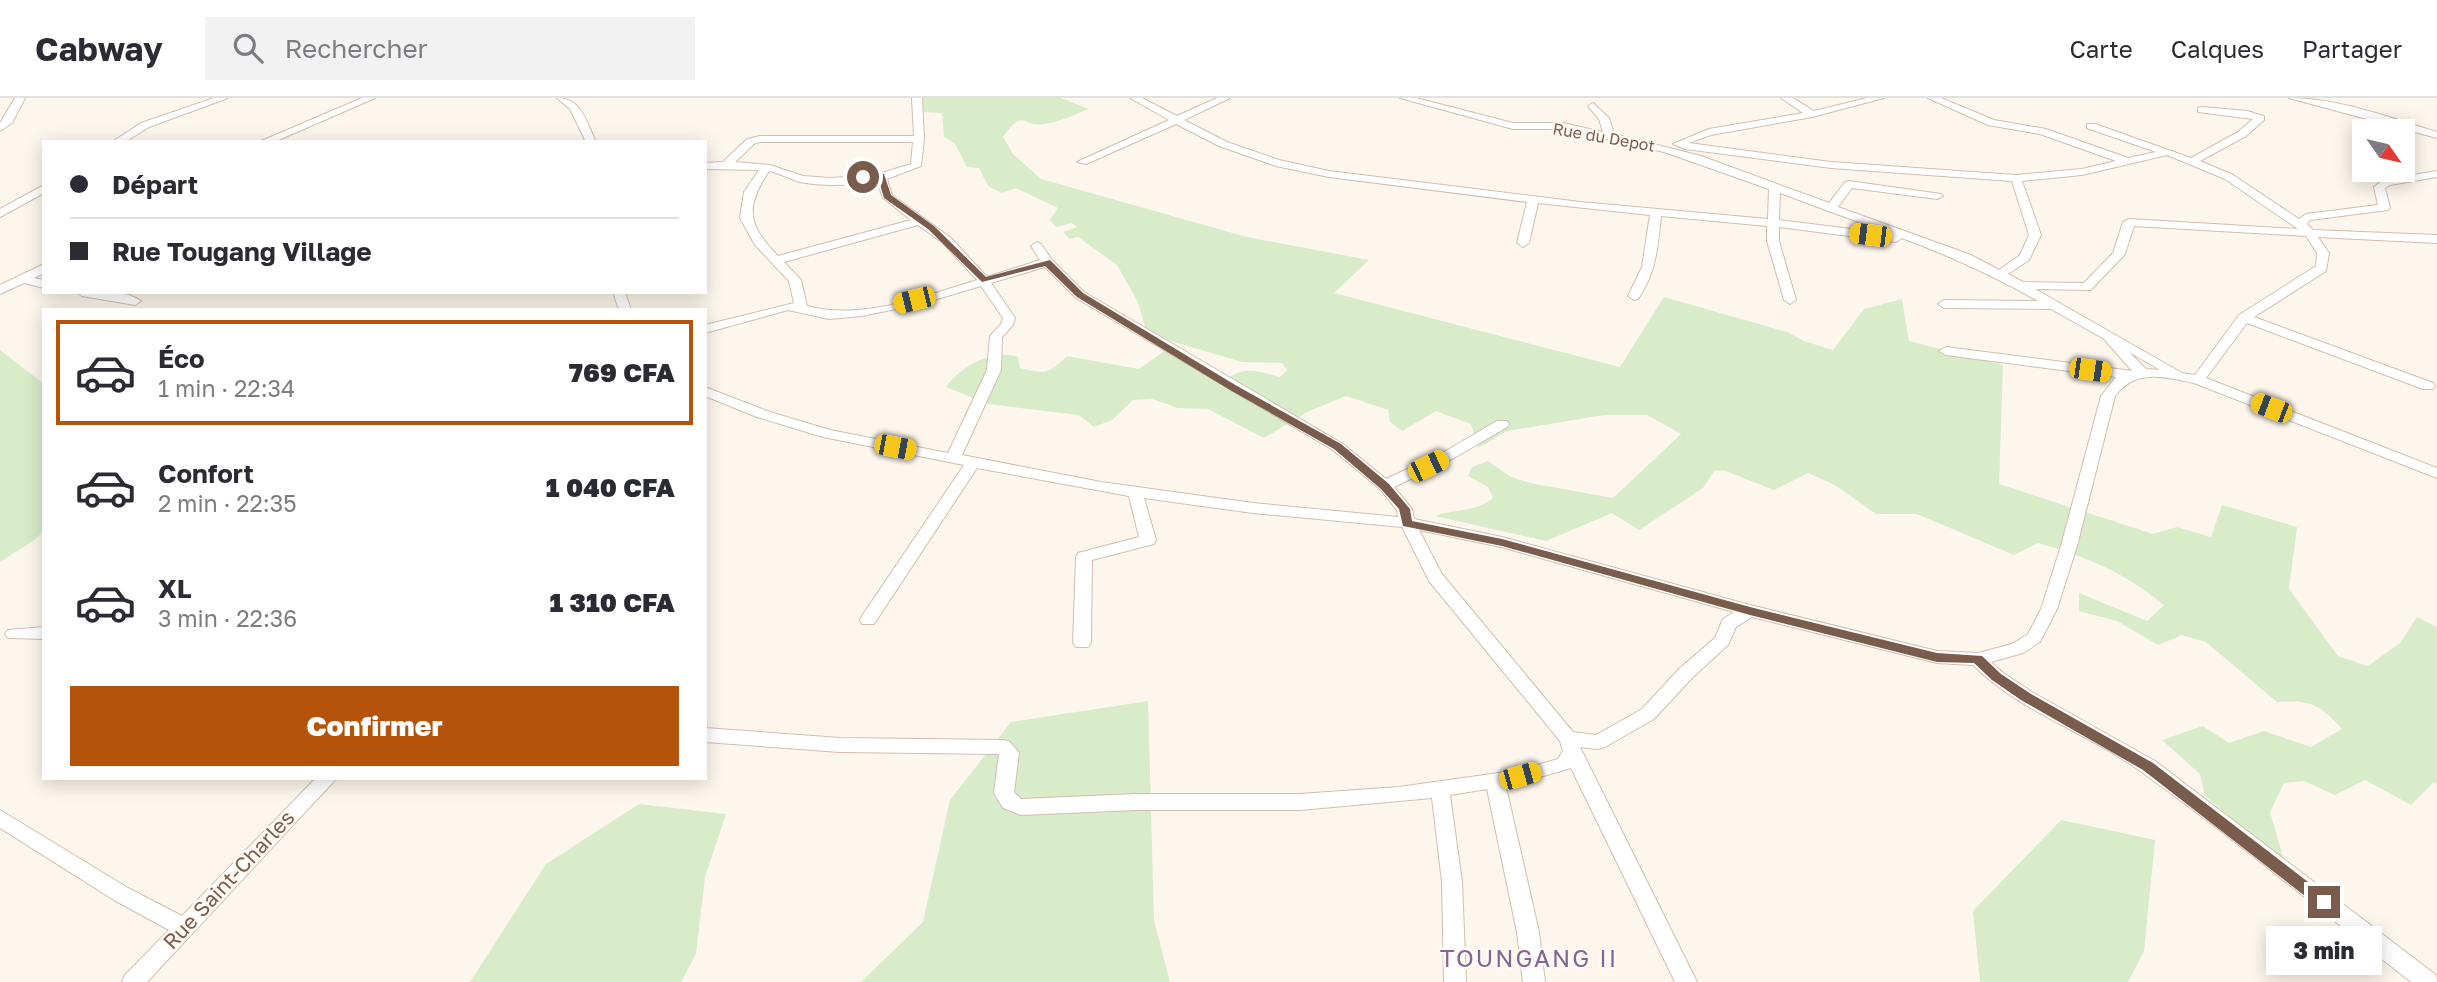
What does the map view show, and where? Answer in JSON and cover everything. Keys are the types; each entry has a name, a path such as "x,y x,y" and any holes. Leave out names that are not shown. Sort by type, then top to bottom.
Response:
{"street":[{"path":"3,124 20,98"},
{"path":"120,140 145,125 223,98"},
{"path":"269,140 370,98"},
{"path":"562,98 574,107 590,140"},
{"path":"707,166 775,168 800,179 815,180 903,172 916,166 919,139 917,98"},
{"path":"1135,98 1174,121 1223,144 1276,163 1329,174 1919,241 2001,274 2131,346 2179,376"},
{"path":"1082,162 1225,98"},
{"name":"Rue du Depot","path":"1405,98 1513,126 1563,126 1671,147 1919,241"},
{"path":"1786,98 1812,114"},
{"path":"1671,147 1709,132 1812,114 1879,98"},
{"path":"1933,98 1992,123 2042,131 2124,160"},
{"path":"2294,98 2367,114 2437,135"},
{"path":"1593,107 1604,118 1609,135"},
{"path":"2193,161 2242,134 2260,118 2247,114 2202,110"},
{"path":"2091,126 2193,161 2229,177 2306,229 2323,253 2322,268 2244,318 2198,380"},
{"path":"726,165 751,141 760,139 919,139"},
{"path":"1671,147 1831,165 2015,178 2082,172 2124,160 2168,152"},
{"path":"765,168 750,192 746,218 759,243 795,280 801,306"},
{"path":"2306,229 2306,217 2384,208 2379,187 2388,182 2437,174"},
{"path":"881,175 887,197 931,228 985,280 1009,318 1007,325 996,336 994,370 953,458"},
{"path":"2001,274 2025,257 2035,235 2015,178"},
{"path":"1831,209 1849,184 1937,196"},
{"path":"1775,187 1773,241 1790,300"},
{"path":"0,214 42,189"},
{"path":"1523,243 1534,198"},
{"path":"1634,296 1644,284 1648,270 1656,212"},
{"path":"2020,285 2087,287 2119,254 2129,222 2135,220 2306,229 2437,240"},
{"path":"776,260 920,221"},
{"path":"1037,247 1047,262 1080,295 1338,447 1385,486 1404,509 1407,523 1435,577 1571,745 1686,982"},
{"path":"707,329 773,309 801,306 818,313 845,313 891,306 1047,262"},
{"path":"0,290 42,269"},
{"path":"23,279 42,284"},
{"path":"94,294 135,301"},
{"path":"1944,304 2056,305"},
{"path":"2244,318 2428,386"},
{"path":"2107,335 2136,375"},
{"path":"1946,351 2136,375 2179,376 2198,380 2437,473"},
{"path":"707,392 762,414 828,434 973,463 1253,508 1407,523 1502,542 1750,611 1937,657 1978,659 2017,649 2034,638 2049,609 2069,546 2108,396 2116,385 2136,375"},
{"path":"1385,486 1449,455 1502,424"},
{"path":"868,620 973,463"},
{"path":"1082,643 1084,557 1148,540 1135,491"},
{"path":"1571,745 1598,742 1648,714 1686,673 1722,641 1729,623 1750,611"},
{"path":"14,634 42,633"},
{"path":"1978,659 1996,677 2026,697 2148,766 2428,982"},
{"path":"707,735 840,746 1003,747 1010,754 1004,793 1010,803 1021,807 1136,802 1300,802 1399,795 1495,780 1564,764 1571,745"},
{"name":"Rue Saint-Charles","path":"135,981 326,780"},
{"path":"1495,780 1528,932 1534,982"},
{"path":"1440,789 1452,882 1455,982"},
{"path":"0,818 121,894 184,928"}],"green space":[{"path":"915,98 1061,98 1089,109 1045,124 1020,120 1003,137 1013,154 1041,179 1247,237 1369,260 1334,293 1620,367 1664,297 1787,332 1804,341 1833,350 1864,309 1902,299 1909,341 2003,365 1999,484 2153,534 2177,527 2211,537 2222,505 2297,527 2289,589 2338,656 2368,666 2400,643 2417,617 2437,627 2437,784 2434,782 2411,805 2365,780 2335,795 2304,781 2284,783 2270,812 2285,863 2205,796 2200,774 2162,740 2203,726 2229,743 2264,731 2311,747 2342,729 2327,714 2306,703 2277,702 2206,642 2182,635 2158,645 2117,621 2079,611 2079,593 2147,621 2164,605 2134,583 2104,567 2038,543 2014,555 1917,514 1876,514 1835,485 1808,473 1774,490 1723,470 1714,471 1703,488 1639,530 1612,513 1546,541 1435,516 1473,508 1493,498 1488,487 1468,476 1472,467 1488,461 1511,477 1530,483 1613,498 1681,434 1647,415 1604,415 1507,431 1478,448 1471,424 1436,411 1402,431 1390,422 1388,410 1346,396 1309,411 1264,438 1208,409 1178,408 1152,399 1133,400 1112,420 1094,427 1079,415 988,404 946,387 968,366 998,355 1018,357 1020,368 1041,372 1055,367 1067,356 1139,369 1166,350 1223,381 1244,371 1257,371 1280,377 1287,370 1282,363 1242,362 1147,334 1138,302 1117,265 1078,237 1070,239 1063,232 1077,227 1072,223 1056,227 1050,220 1058,208 1016,188 1002,193 988,186 979,168 967,167 955,144 944,137 942,113 920,112"},
{"path":"0,350 42,382 42,532 0,562"},
{"path":"1148,701 1154,920 1170,982 861,982 923,922 950,800 1011,722"},
{"path":"639,804 726,814 705,877 696,954 681,982 470,982 546,864"},
{"path":"2061,820 2155,840 2144,951 2128,982 1980,982 1973,911"}],"district":[{"name":"TOUNGANG II","path":"1529,959"}],"route":[{"path":"863,177 881,175 887,197 931,228 985,280 1047,262 1080,295 1338,447 1385,486 1404,509 1407,523 1502,542 1873,642 1937,657 1978,659 1996,677 2026,697 2148,766 2324,902"}]}
